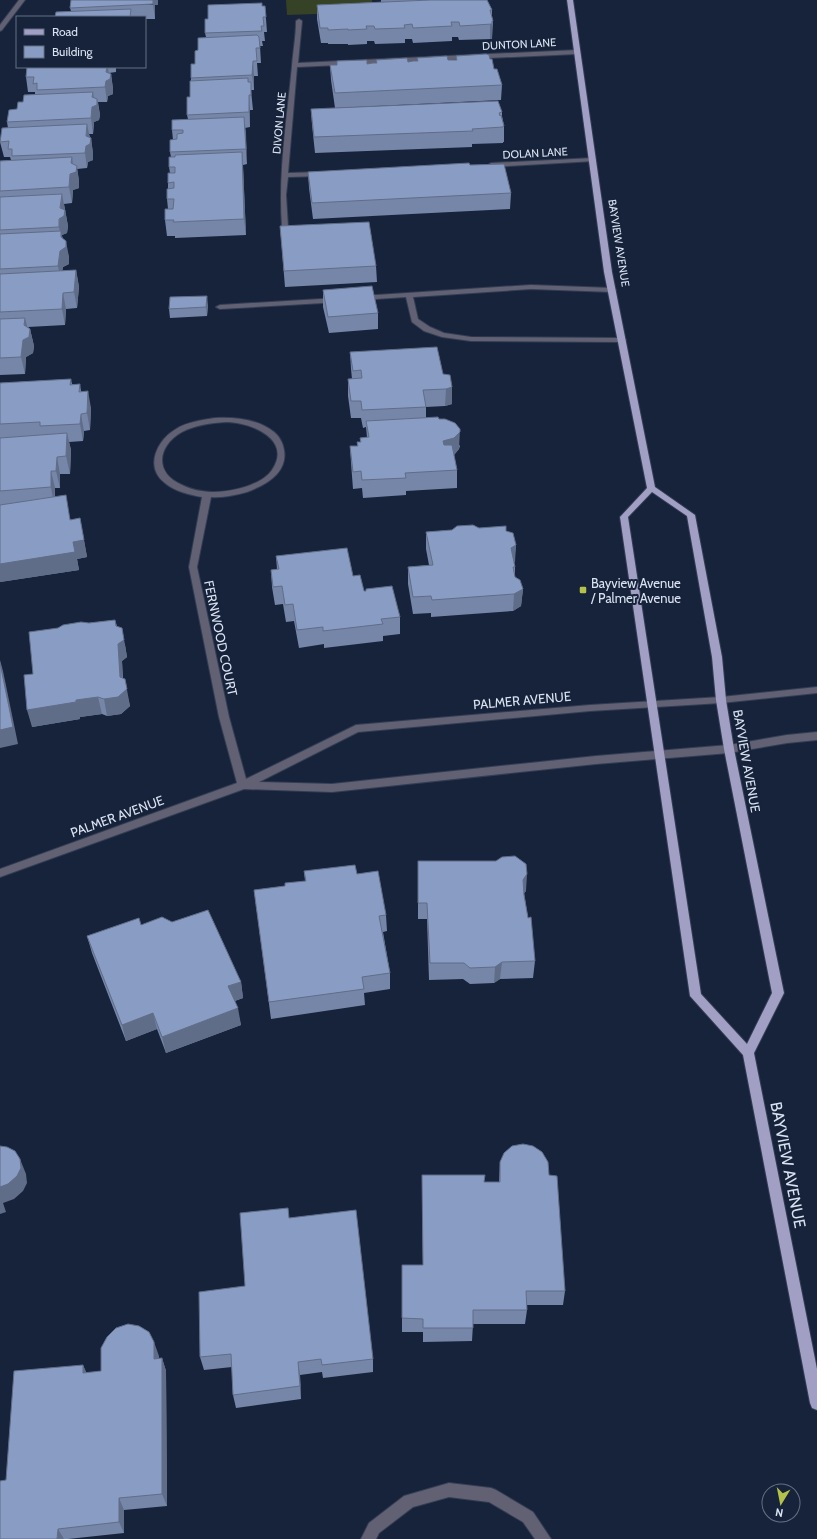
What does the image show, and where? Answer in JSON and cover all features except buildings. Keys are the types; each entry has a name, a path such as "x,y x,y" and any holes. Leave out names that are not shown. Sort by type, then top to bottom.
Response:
{"main road":[{"name":"BAYVIEW AVENUE","path":"570,0 612,290 651,488 691,516 717,657 721,700 729,749 778,993 748,1052 817,1403"},
{"path":"651,488 624,517 696,996 748,1052"}],"street":[{"path":"0,29 22,0"},
{"name":"DIVON LANE","path":"285,227 283,195 299,21"},
{"name":"DUNTON LANE","path":"294,65 577,52"},
{"name":"DOLAN LANE","path":"487,166 593,160"},
{"path":"285,175 332,173"},
{"path":"220,307 531,287 612,290"},
{"path":"408,295 415,320 427,329 442,335 471,339 622,340"},
{"path":"220,420 232,420 254,424 271,433 281,446 281,461 272,475 255,486 232,494 207,495 183,490 166,480 158,466 158,452 168,438 186,427 208,421 220,420"},
{"name":"FERNWOOD COURT","path":"207,495 192,567 224,717 243,785"},
{"name":"PALMER AVENUE","path":"0,873 243,785 356,730 590,708 721,700 817,690"},
{"name":"PALMER AVENUE","path":"243,785 332,788 596,760 659,756 729,749 787,739 817,736"},
{"path":"368,1539 374,1528 408,1501 449,1490 491,1495 528,1517 544,1539"}],"green space":[{"path":"286,0 372,0 374,12 287,15"}],"place":[{"name":"Bayview Avenue / Palmer Avenue","path":"583,590"}]}
